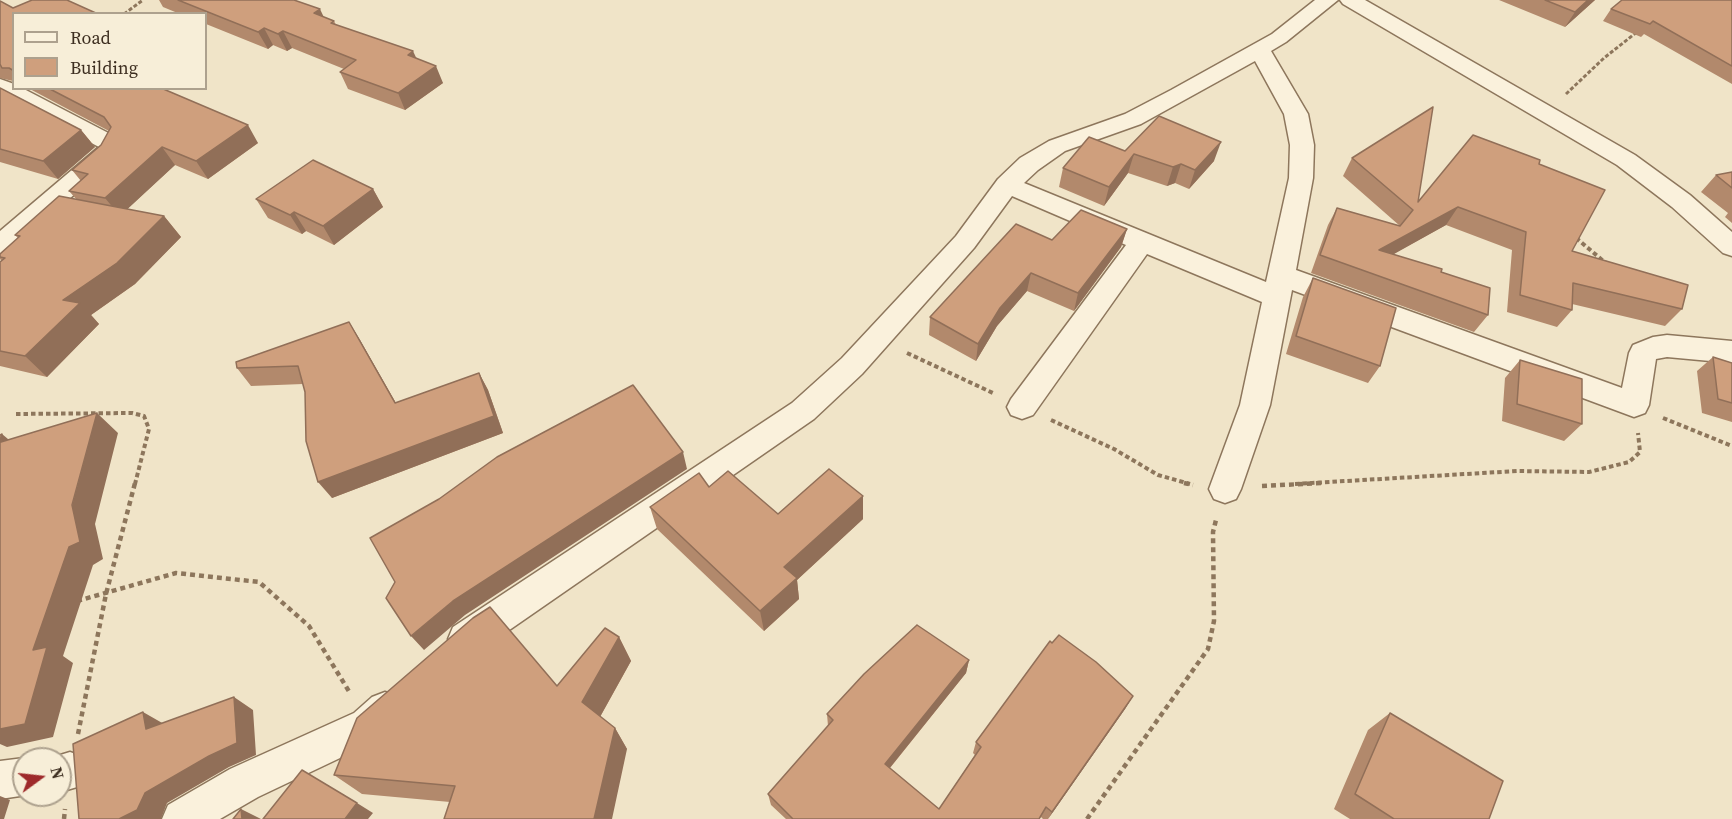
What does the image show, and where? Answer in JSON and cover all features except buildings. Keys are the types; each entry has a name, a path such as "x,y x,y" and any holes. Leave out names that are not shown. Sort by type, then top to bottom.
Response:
{"street":[{"path":"444,659 478,629 803,411 852,366 965,242 1007,185 1029,164 1058,146 1133,119 1279,38 1328,0"},
{"path":"1350,0 1626,160 1681,201 1732,247"},
{"path":"1225,489 1255,405 1301,178 1302,145 1296,114 1259,49"},
{"path":"0,245 105,156 111,146 108,142 13,90"},
{"path":"1007,185 1142,242 1634,405 1643,353 1653,348 1667,346 1732,352"},
{"path":"1022,407 1142,242"},
{"path":"182,819 244,783 367,726 410,689"}],"path":[{"path":"127,12 143,0"},
{"path":"1546,113 1604,58 1642,28"},
{"path":"1573,236 1609,266"},
{"path":"876,339 1114,449 1158,475 1182,484 1225,489 1517,471 1589,472 1613,468 1629,462 1640,453 1634,405 1732,446"},
{"path":"16,414 132,413 144,416 149,429 140,471 106,594 71,747"},
{"path":"1087,819 1208,649 1214,621 1216,592 1213,532 1225,489"},
{"path":"74,602 176,573 259,582 309,626 340,674 367,726"}]}
